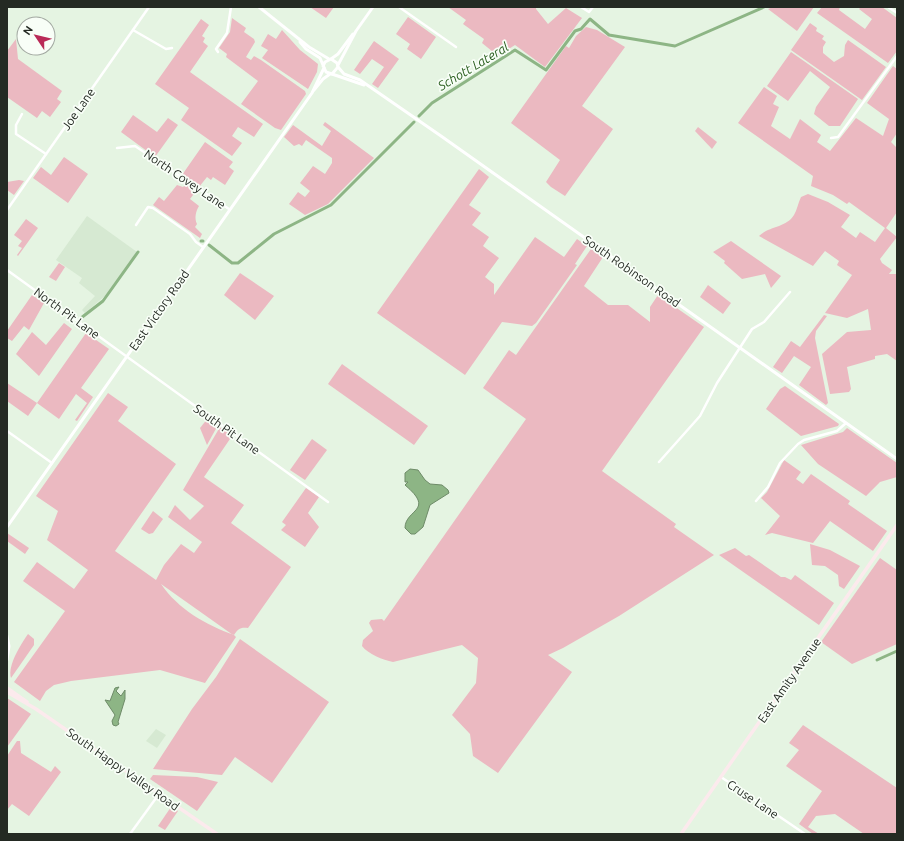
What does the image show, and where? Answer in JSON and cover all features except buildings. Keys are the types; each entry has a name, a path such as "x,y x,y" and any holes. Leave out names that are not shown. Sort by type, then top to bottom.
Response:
{"main road":[{"name":"East Amity Avenue","path":"681,834 897,525"},
{"path":"7,688 23,698 29,704"},
{"path":"7,692 29,704"},
{"name":"South Happy Valley Road","path":"29,704 216,834"}],"street":[{"name":"Joe Lane","path":"7,210 149,7"},
{"path":"218,52 216,49 227,33 231,7"},
{"path":"259,7 298,39 330,59 336,61 338,66"},
{"path":"324,67 325,62 338,54 372,7"},
{"path":"399,7 456,47"},
{"path":"581,7 589,12 592,7"},
{"path":"888,7 897,13"},
{"path":"133,30 166,48 172,48"},
{"path":"298,39 306,49 320,58 324,67 331,74 338,66 356,31"},
{"path":"831,138 838,137 897,56"},
{"name":"South Robinson Road","path":"338,66 344,74 360,80 897,459"},
{"name":"East Victory Road","path":"312,93 324,67"},
{"name":"South Robinson Road","path":"331,74 366,85"},
{"name":"East Victory Road","path":"7,526 312,93 331,74"},
{"path":"22,114 16,126 16,134 46,154"},
{"name":"North Covey Lane","path":"117,148 135,146 229,210"},
{"path":"136,225 148,207 153,208 190,234 196,242 203,247"},
{"name":"North Pit Lane","path":"7,270 126,357"},
{"path":"659,462 700,416 717,383 752,329 764,322 790,292"},
{"name":"South Pit Lane","path":"126,357 328,502"},
{"path":"756,501 768,487 783,459 798,444 804,440 837,431 846,423"},
{"path":"7,431 52,463"},
{"path":"7,636 7,660"},
{"name":"Cruse Lane","path":"721,777 805,834"},
{"path":"130,834 159,793"}],"shaded area":[{"path":"310,7 334,7 326,18"},
{"path":"448,7 536,7 548,24 566,8 582,18 545,67 515,45 498,56 482,43 484,39 463,24 466,20"},
{"path":"773,7 814,7 797,31 768,9"},
{"path":"822,7 840,7 839,10 865,29 872,19 859,9 861,7 882,7 897,18 897,51 888,63 817,13"},
{"path":"408,17 436,37 421,59 407,49 410,44 396,34"},
{"path":"232,18 246,28 244,32 254,39 255,42 246,57 251,60 254,56 261,60 305,91 306,94 281,130 275,128 241,104 258,81 226,57 227,54 219,48 230,32"},
{"path":"201,19 209,25 202,36 205,38 203,42 208,46 190,72 263,124 254,137 238,127 232,136 242,143 232,156 181,120 189,108 155,84"},
{"path":"810,23 817,28 816,31 824,36 822,39 826,42 823,47 823,53 834,62 844,56 845,45 848,40 886,67 862,100 791,50"},
{"path":"586,27 597,30 625,47 582,106 613,129 565,196 546,182 560,160 511,123 566,46 569,48 576,36"},
{"path":"282,30 300,50 318,64 317,72 308,89 262,58 268,50 261,46 268,34 276,39"},
{"path":"16,39 16,56 18,56 18,59 62,91 57,99 61,102 50,117 42,111 37,118 7,97 7,51"},
{"path":"374,41 399,59 378,88 372,84 384,67 372,59 360,74 354,70"},
{"path":"791,52 858,99 840,126 829,126 814,114 816,107 830,87 810,71 788,101 767,86"},
{"path":"893,66 897,69 897,133 891,142 897,148 897,212 886,228 897,237 880,259 882,263 892,270 889,274 897,274 897,361 887,354 875,356 875,359 847,367 851,389 849,392 830,394 822,354 847,332 871,330 868,309 847,318 825,313 852,275 837,265 839,261 825,251 813,266 759,236 791,219 801,197 808,194 828,202 850,215 841,227 856,238 860,232 875,242 885,228 849,202 847,204 833,195 811,186 813,176 738,123 764,87 777,96 773,104 779,107 771,126 790,139 800,119 821,135 817,142 830,151 856,118 883,136 889,119 867,103"},
{"path":"133,115 157,132 168,118 178,125 155,157 121,132"},
{"path":"325,122 374,158 328,204 305,215 289,204 298,192 305,197 310,191 300,183 313,166 325,174 332,163 332,158 306,140 302,146 299,144 294,146 284,137 293,125 322,146 331,131 323,125"},
{"path":"698,127 717,142 712,149 695,131"},
{"path":"205,142 233,162 229,167 234,171 225,185 213,177 211,180 207,177 199,187 182,175"},
{"path":"64,157 88,174 68,203 33,178 41,167 51,175"},
{"path":"479,169 489,177 469,205 481,213 472,225 489,237 483,246 499,258 485,277 494,284 494,295 535,237 564,257 577,239 587,246 575,264 577,265 536,323 532,326 502,322 465,375 377,313"},
{"path":"19,180 24,181 14,195 7,190 7,182"},
{"path":"186,184 196,191 190,199 199,206 196,215 197,224 195,227 202,234 200,238 153,205 159,197 164,201 177,185 183,187"},
{"path":"87,216 137,252 106,295 85,313 82,310 95,296 79,283 82,278 56,260"},
{"path":"26,219 38,228 18,256 17,255 22,248 18,246 22,241 14,235"},
{"path":"731,241 781,276 771,288 765,274 742,279 724,263 725,261 713,252"},
{"path":"591,249 603,257 584,286 608,305 628,305 650,322 650,307 658,295 704,327 602,471 676,524 674,527 714,555 619,616 548,655 572,672 498,773 473,756 470,734 452,715 476,683 478,658 462,645 393,662 368,652 362,646 363,640 373,631 369,623 371,620 382,619 384,621 526,419 483,388 509,350 516,355"},
{"path":"59,263 65,267 56,281 49,277"},
{"path":"240,273 274,296 255,320 224,295"},
{"path":"708,285 731,303 723,314 700,297"},
{"path":"32,295 44,303 29,330 24,326 12,341 7,338 7,331"},
{"path":"824,315 827,316 816,331 815,338 828,403 826,405 799,385 811,367 794,356 782,373 773,367 791,341 800,347"},
{"path":"64,323 72,329 39,376 16,354 32,332 46,345"},
{"path":"86,333 109,349 81,388 93,397 77,421 75,420 87,403 76,394 59,419 37,403"},
{"path":"342,364 428,426 414,445 328,384"},
{"path":"7,383 37,403 28,416 7,401"},
{"path":"785,386 839,424 838,426 801,436 766,409 780,389"},
{"path":"108,393 128,407 118,421 176,464 115,551 156,580 164,565 181,544 194,553 202,542 168,517 175,505 190,520 204,506 183,490 220,427 232,436 204,477 244,505 231,523 291,567 248,628 241,628 235,633 234,635 236,637 205,683 160,670 71,681 54,685 46,691 40,701 14,682 65,611 23,581 37,562 74,589 88,570 47,540 58,511 36,496","holes":["161,584 232,634 193,615 176,601"]},
{"path":"208,418 218,425 207,445 200,428"},
{"path":"847,428 897,463 897,477 880,482 866,496 818,464 801,445 843,432"},
{"path":"312,439 327,450 305,480 290,470"},
{"path":"784,460 801,472 796,479 803,484 811,474 850,501 848,504 887,531 873,551 830,521 813,543 772,533 765,535 780,516 761,498 767,492"},
{"path":"410,469 418,470 430,484 442,485 448,490 449,493 430,505 423,527 415,534 411,534 405,528 409,517 419,505 414,494 405,485 408,482 405,482 405,473"},
{"path":"306,488 319,497 308,513 319,527 305,547 281,530 286,525 282,522"},
{"path":"153,511 163,519 153,533 149,534 141,529"},
{"path":"7,533 29,548 25,554 7,541"},
{"path":"810,544 830,550 860,566 844,589 839,586 838,575 825,566 812,565"},
{"path":"735,548 746,556 749,555 781,577 791,580 795,575 834,603 819,625 719,555"},
{"path":"880,558 897,570 897,644 852,664 821,642"},
{"path":"28,634 34,639 34,645 11,678 10,673 13,661 18,649"},
{"path":"240,639 329,702 272,783 235,757 222,775 153,769 192,709 216,677"},
{"path":"119,687 116,691 121,696 125,690 125,699 118,722 119,724 116,726 113,725 112,721 115,715 105,700 110,701 115,688"},
{"path":"7,698 31,714 7,747"},
{"path":"803,725 897,788 897,834 864,834 835,814 816,816 808,827 819,834 813,834 799,824 822,791 786,766 799,750 789,743"},
{"path":"156,729 166,735 157,748 146,741"},
{"path":"17,741 20,741 21,753 51,772 55,766 61,772 29,816 12,804 7,810 7,756"},
{"path":"153,775 197,777 218,782 197,811 150,779"},
{"path":"171,807 178,811 165,830 158,826"}],"waterway":[{"name":"Schott Lateral","path":"419,116 432,103 515,50 546,70 575,31 581,29 590,19 609,35 675,46 764,7"},
{"name":"Schott Lateral","path":"209,245 232,263 238,263 274,234 331,205 414,122"},
{"name":"Schott Lateral","path":"81,318 103,301 138,252"},
{"path":"877,660 897,651"}]}
